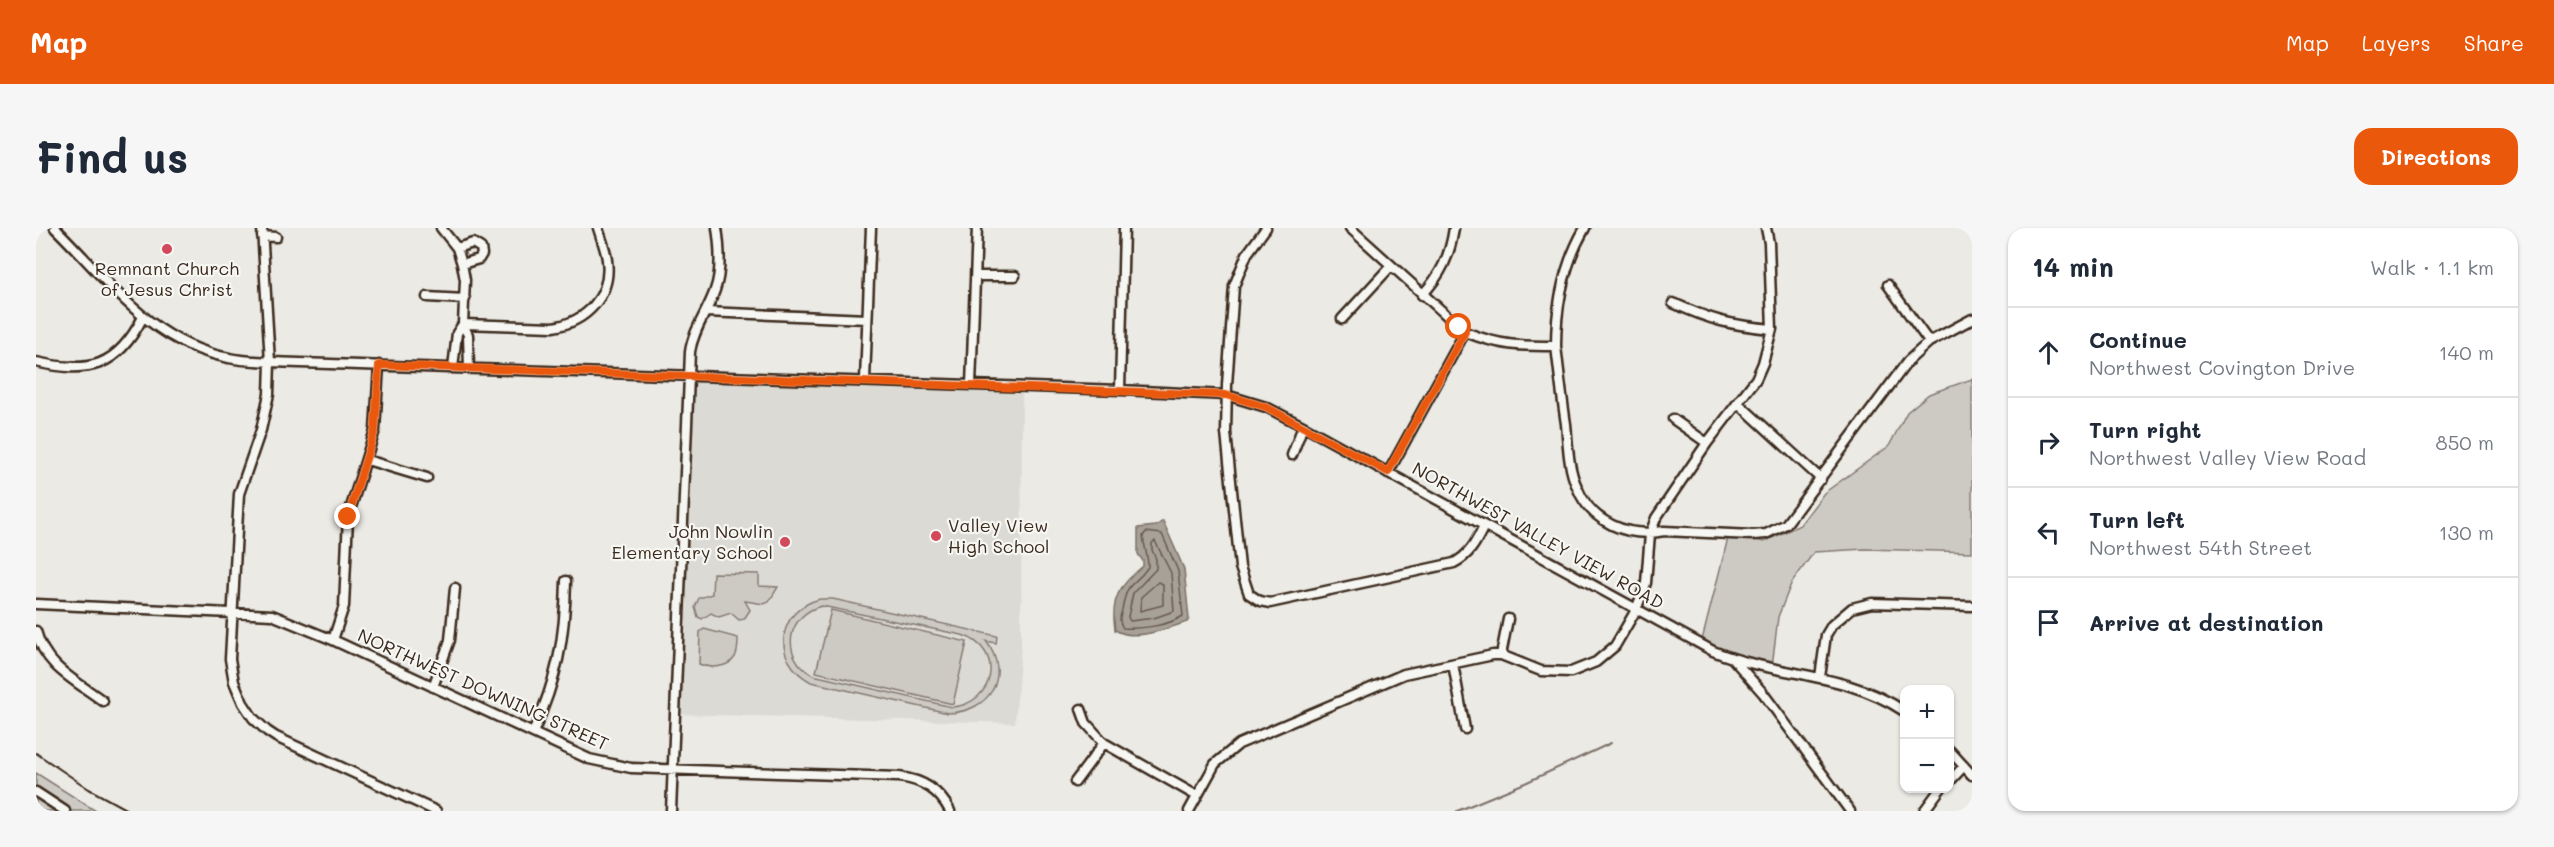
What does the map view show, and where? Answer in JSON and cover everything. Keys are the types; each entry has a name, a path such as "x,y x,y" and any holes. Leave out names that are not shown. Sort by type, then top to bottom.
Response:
{"street":[{"name":"NORTHWEST VALLEY VIEW ROAD","path":"55,228 143,317 174,338 210,353 230,358 270,362 865,380 1226,395 1266,407 1303,426 1636,610 1733,659 1852,685 1879,696 1900,708"},
{"path":"441,228 457,248 462,264 465,299 463,324 468,335 468,368"},
{"path":"463,324 553,327 567,325 579,319 593,307 604,290 607,259 598,228"},
{"path":"671,811 691,343 716,288 719,274 717,228"},
{"path":"865,380 871,228"},
{"path":"971,385 977,228"},
{"path":"1120,390 1124,228"},
{"path":"1266,228 1247,254 1234,286 1226,395 1226,433 1240,567 1249,594 1260,601 1270,603 1454,563 1464,558 1472,550 1484,526"},
{"path":"1350,228 1465,332 1511,346 1556,345"},
{"path":"1422,295 1436,281 1443,269 1450,251 1454,228"},
{"path":"1585,228 1575,248 1561,290 1556,325 1556,345 1572,472 1577,488 1585,503 1597,516 1615,528 1650,534 1664,531 1753,536 1766,534 1786,524 1899,372 1929,342 1972,319"},
{"path":"1189,811 1215,765 1239,744 1388,680 1419,670 1502,655 1541,671 1571,672 1596,662 1615,646 1636,610 1646,584 1650,534 1656,518 1707,443 1756,379 1768,348 1772,329 1769,243 1766,228"},
{"path":"276,237 262,232 270,362 269,394 264,419 239,494 230,659 237,691 253,718 276,737 436,811"},
{"path":"457,248 473,243 481,248 482,254 479,259 462,264"},
{"path":"1342,319 1391,266"},
{"path":"975,276 1015,276"},
{"path":"1888,285 1929,342"},
{"path":"427,297 465,299"},
{"path":"1672,303 1734,326 1772,329"},
{"path":"706,312 867,319"},
{"path":"36,362 79,368 108,359 126,346 143,317"},
{"path":"453,368 457,333 463,324"},
{"path":"1388,472 1465,332"},
{"path":"333,640 344,606 348,517 375,430 379,365"},
{"path":"1738,404 1821,479"},
{"path":"1672,419 1707,443"},
{"path":"1292,455 1303,426"},
{"path":"367,460 427,478"},
{"path":"533,733 554,680 565,622 566,581"},
{"path":"433,687 450,640 455,588"},
{"path":"1820,677 1826,635 1832,625 1852,608 1872,603 1972,606"},
{"name":"NORTHWEST DOWNING STREET","path":"36,604 272,615 333,640 590,759 615,766 899,777 922,782 941,795 950,811"},
{"path":"1502,655 1508,619"},
{"path":"36,631 43,650 52,664 103,700"},
{"path":"1733,659 1763,693 1850,811"},
{"path":"1452,664 1465,729"},
{"path":"1081,709 1086,723 1104,743 1197,796"},
{"path":"1075,782 1104,743"},
{"path":"1954,755 1972,774"},
{"path":"1954,777 1964,766"},
{"path":"36,792 65,811"},
{"path":"1924,811 1926,805 1937,793"}],"shaded area":[{"path":"689,376 1022,386 1021,646 1015,723 675,714"},
{"path":"1972,379 1972,552 1865,549 1814,552 1791,584 1778,617 1772,667 1701,644 1729,534 1764,542 1800,525 1824,493 1889,446 1907,412 1929,394"},
{"path":"713,573 759,574 759,586 778,587 769,602 764,604 745,601 750,610 744,619 739,620 731,613 719,617 711,613 702,619 698,617 695,607 699,598 712,594"},
{"path":"820,599 833,599 997,636 996,643 986,641 994,654 997,667 993,690 975,706 963,711 948,713 811,682 798,673 789,662 784,637 787,625 794,614 805,605","holes":["822,606 962,635 976,642 985,652 990,663 990,675 986,687 978,696 967,704 952,707 813,675 802,667 795,658 792,648 792,637 801,618"]},
{"path":"831,610 967,642 953,704 816,672"},
{"path":"704,629 738,638 737,653 732,661 708,667 699,664 700,632"},
{"path":"36,773 96,811 36,811"}],"water":[{"path":"1163,521 1184,569 1189,619 1187,622 1160,631 1141,635 1115,630 1114,609 1118,593 1143,566 1143,561 1138,554 1138,528 1156,526"}],"waterway":[{"path":"1457,811 1525,783 1611,743"}],"railway":[{"path":"36,753 89,789 129,811"}],"place":[{"name":"Remnant Church of Jesus Christ","path":"167,249"},
{"name":"Valley View High School","path":"936,536"},
{"name":"John Nowlin Elementary School","path":"785,542"}],"route":[{"path":"348,517 375,430 379,365 865,380 1226,395 1266,407 1388,472 1465,332 1459,327"}]}
